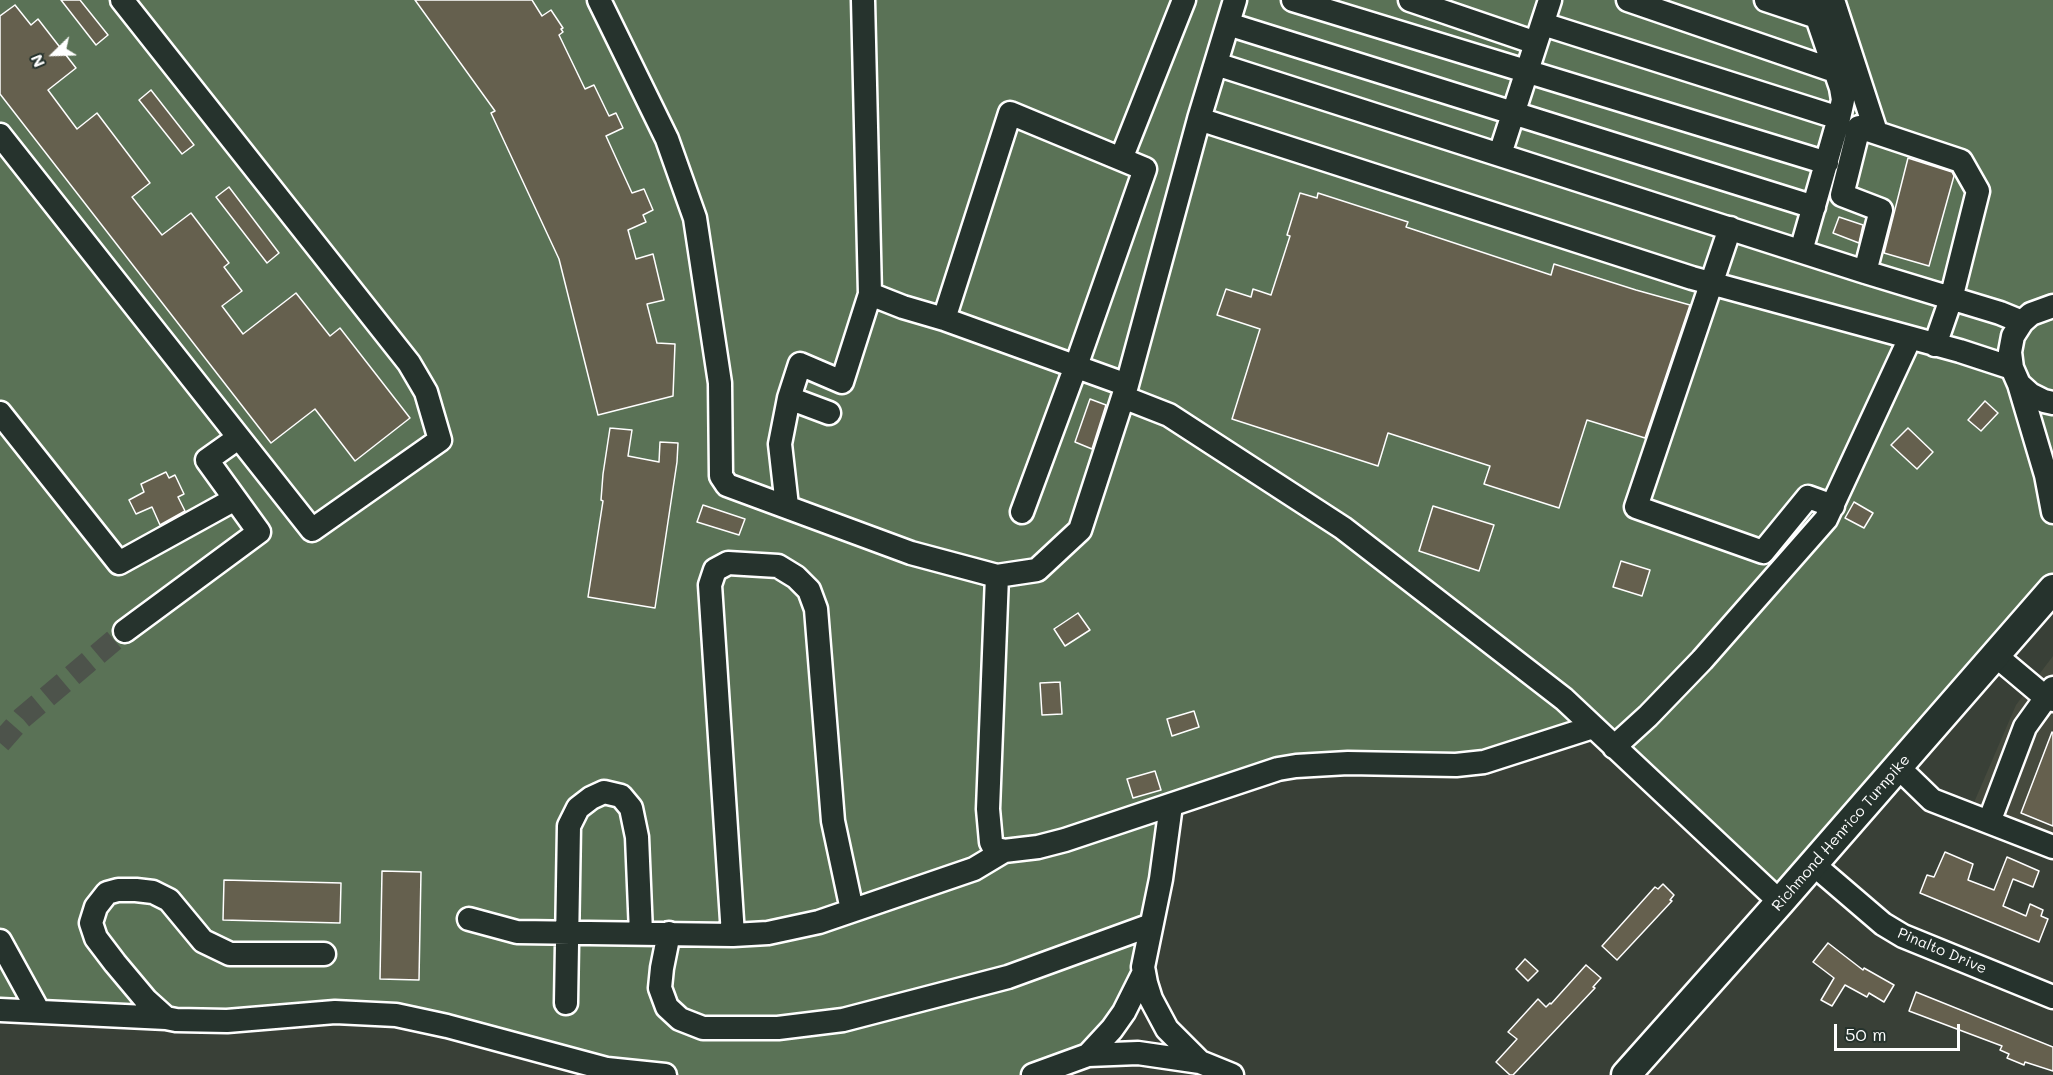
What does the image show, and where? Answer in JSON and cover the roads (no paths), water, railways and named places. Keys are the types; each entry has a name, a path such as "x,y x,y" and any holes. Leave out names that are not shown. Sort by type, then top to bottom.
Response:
{"main road":[{"name":"Richmond Henrico Turnpike","path":"1626,1075 2053,589"}],"street":[{"path":"0,135 312,530 440,440 426,392 408,363 122,0"},
{"path":"599,0 667,139 695,218 720,383 721,476 727,485 910,553 997,576 1037,570 1080,530 1125,391 1199,119 1235,0"},
{"path":"787,507 780,444 789,398 800,364 842,382 870,294 863,0"},
{"path":"1121,159 1185,0"},
{"path":"1293,0 1827,163"},
{"path":"1410,0 1540,33 1839,118"},
{"path":"1500,154 1550,0"},
{"path":"1628,0 1835,71"},
{"path":"1766,0 1814,9 1843,100 1801,251"},
{"path":"1833,0 1876,132"},
{"path":"1228,24 1814,207"},
{"path":"1216,64 2000,313 2022,322"},
{"path":"944,319 1010,114 1145,169 1022,512"},
{"path":"1199,119 1702,280 1935,345 2016,376 2030,394 2053,403"},
{"path":"1865,272 1881,210 1842,195 1859,127 1961,160 1978,191 1951,299 1935,345"},
{"path":"1730,228 1702,280 1636,507 1762,552 1808,497 1833,506"},
{"path":"870,294 1076,366 1168,415 1343,528 1564,699 1780,902"},
{"path":"2053,306 2031,314 2022,322 2013,336 2010,352 2046,475 2053,512"},
{"path":"1614,747 1648,716 1710,651 1826,519 1910,338"},
{"path":"789,398 829,413"},
{"path":"0,413 119,563 235,499"},
{"path":"125,631 260,532 207,460 238,438"},
{"path":"2046,475 2053,453"},
{"path":"733,935 710,585 715,570 728,563 778,566 796,577 809,590 816,609 833,821 852,910"},
{"path":"997,576 988,809 994,848 1004,851 1038,847 1065,840 1287,767 1348,763 1456,765 1484,762 1593,727"},
{"path":"1989,822 2025,727 2050,695 1995,655"},
{"path":"1898,767 1932,800 2053,848"},
{"path":"566,1004 569,826 578,808 604,792 621,795 631,808 637,837 641,933"},
{"path":"1088,1055 1124,1012 1144,972 1161,879 1171,805"},
{"path":"469,919 518,932 733,935 768,933 819,922 974,869 1004,851"},
{"name":"Pinalto Drive","path":"1813,864 1883,924 1903,936 2053,997"},
{"path":"166,1018 146,1000 96,938 91,923 96,907 107,893 118,890 153,892 169,900 203,941 230,954 324,954"},
{"path":"669,933 660,988 667,1007 680,1019 703,1028 778,1028 843,1020 1008,977 1151,925"},
{"path":"0,940 39,1012"},
{"path":"1144,972 1151,999 1161,1020 1200,1062"},
{"path":"0,1010 227,1021 335,1012 396,1015 447,1026 607,1069 665,1075"},
{"path":"1033,1075 1088,1055 1138,1053 1200,1062 1232,1075"}],"tunnel":[{"path":"0,743 22,718 125,631"}]}
